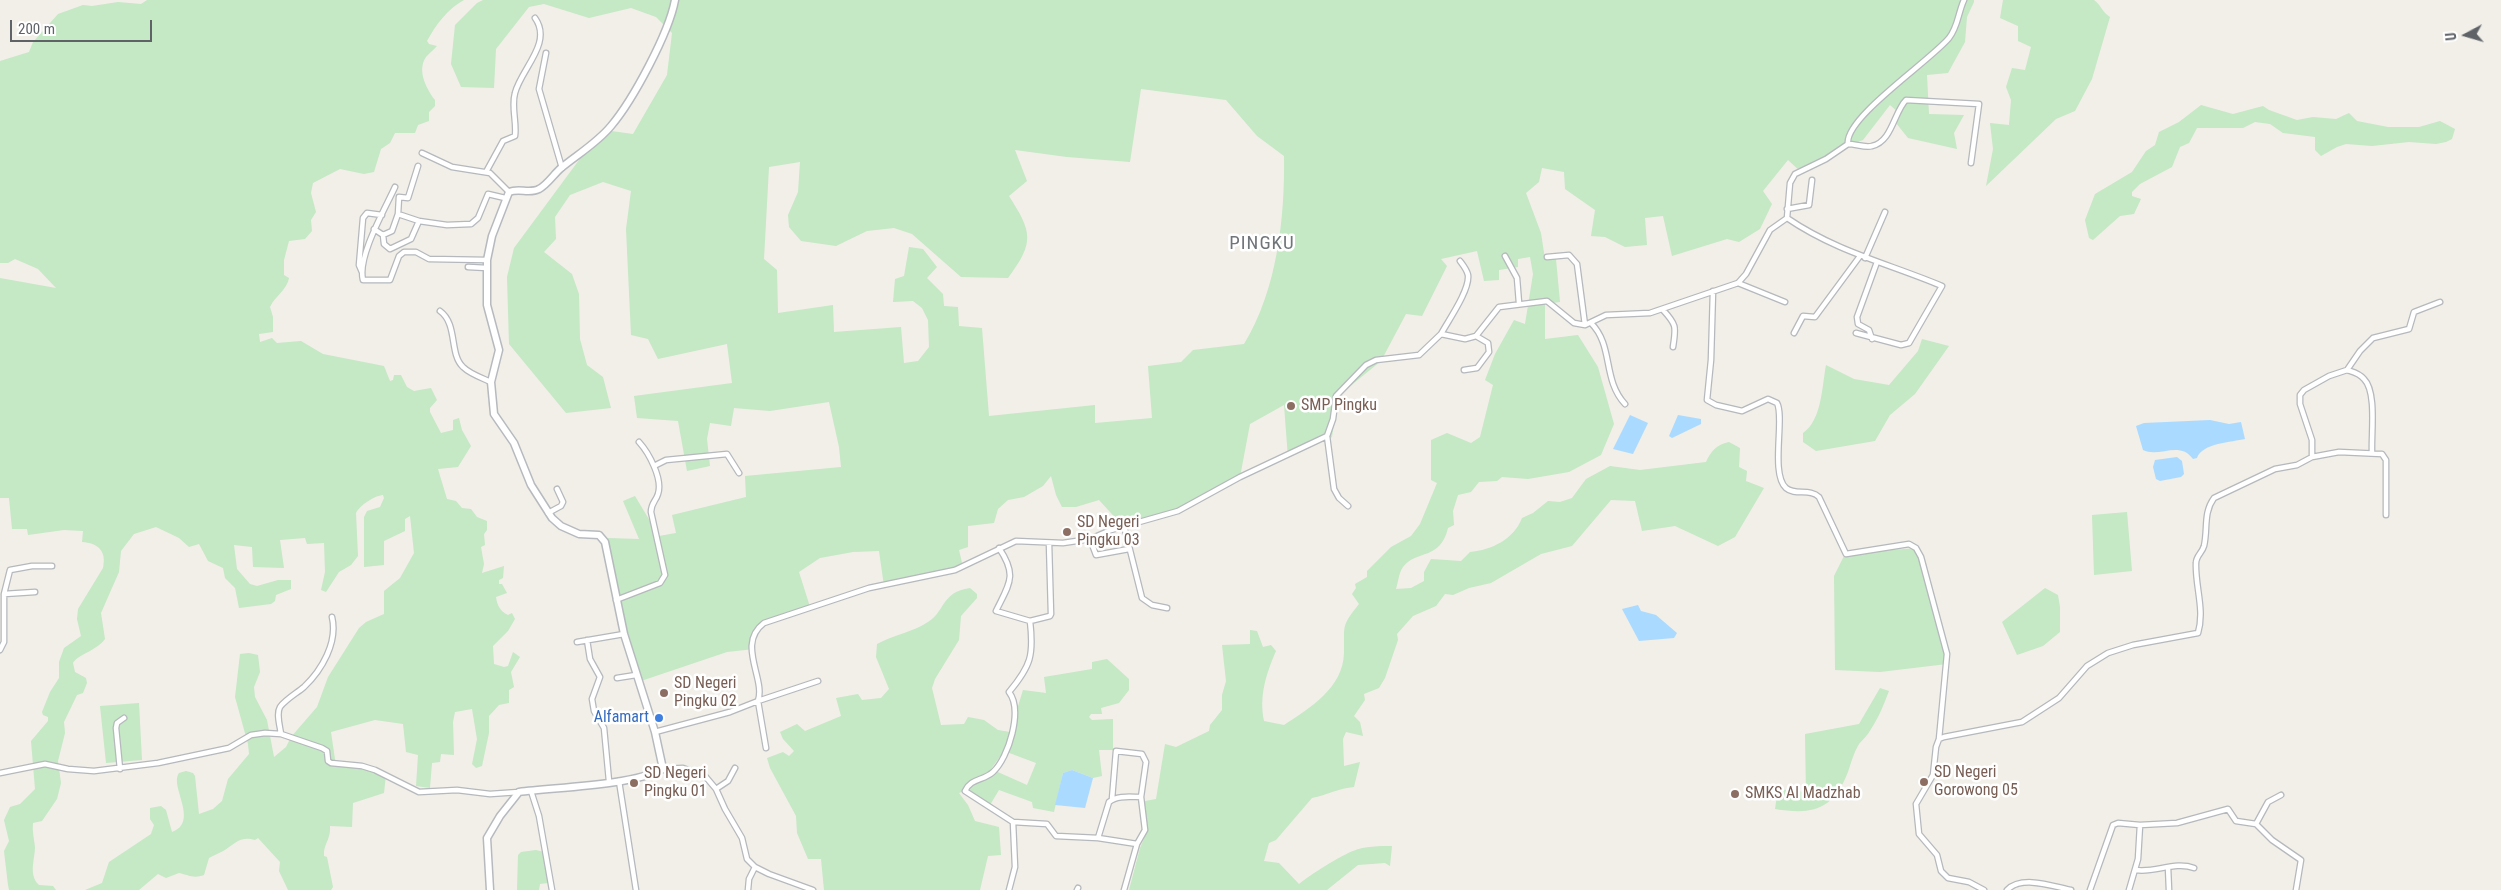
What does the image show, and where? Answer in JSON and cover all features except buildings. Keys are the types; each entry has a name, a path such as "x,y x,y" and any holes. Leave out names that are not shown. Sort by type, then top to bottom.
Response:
{"street":[{"path":"398,214 419,221 447,225 472,224 478,218 488,194 507,195 541,188 610,128 646,70 672,12 675,0"},
{"path":"1848,144 1850,131 1885,93 1937,51 1951,35 1956,28 1964,0"},
{"path":"486,172 503,141 515,136 514,95 542,35 541,26 535,18"},
{"path":"546,53 539,89 562,168"},
{"path":"1787,218 1790,184 1794,174 1826,159 1848,144 1876,145 1887,134 1906,100 1979,104 1971,163"},
{"path":"422,153 452,167 486,172 507,195"},
{"path":"383,236 392,231 398,214 399,198 408,198 418,166"},
{"path":"1787,209 1809,204 1812,180"},
{"path":"395,187 374,229 362,278 366,280 390,280 399,256 404,252 416,252 429,259 487,260"},
{"path":"507,195 492,236 487,260 487,305 499,350 491,382 494,414 514,443 531,485 552,518 568,530 579,534 599,535 605,542 624,634 655,732 664,769"},
{"path":"1794,333 1804,316 1815,317 1863,257 1885,212"},
{"path":"362,272 359,265 363,218 367,213 382,215"},
{"path":"1787,218 1814,236 1863,257 1942,286 1909,343 1901,345 1872,339 1856,333"},
{"path":"1441,334 1465,339 1476,336 1499,307 1519,303 1547,301 1574,323 1585,325 1606,315 1632,315 1663,310 1738,283 1746,274 1770,230 1787,218"},
{"path":"374,229 383,236 384,244 390,249 411,238 419,221"},
{"path":"1547,257 1569,255 1577,264 1585,325"},
{"path":"1505,256 1517,278 1519,303"},
{"path":"1348,506 1339,498 1334,489 1327,436 1333,419 1336,396 1366,365 1376,360 1419,354 1441,334 1464,293 1468,280 1467,271 1460,261"},
{"path":"1872,339 1869,330 1858,324 1857,317 1877,262"},
{"path":"468,267 487,268"},
{"path":"1738,283 1784,302"},
{"path":"1713,291 1712,360 1707,400 1716,405 1742,411 1768,400 1777,403 1780,412 1777,447 1784,486 1789,490 1813,492 1819,497 1846,554 1910,544 1916,548 1947,654 1939,739 1936,747 1933,775 1916,804 1919,834 1937,855 1941,871 1948,878 1969,882 1984,890"},
{"path":"2312,457 2312,440 2300,404 2300,395 2304,390 2329,376 2347,370 2360,351 2373,338 2409,329 2414,312 2440,302"},
{"path":"1663,310 1674,321 1676,328 1673,347"},
{"path":"440,311 448,318 460,364 470,372 491,382"},
{"path":"1591,323 1602,336 1612,385 1625,404"},
{"path":"1464,370 1477,368 1489,352 1488,343 1476,336"},
{"path":"2347,370 2358,374 2366,380 2369,388 2372,403 2372,452"},
{"path":"766,748 758,701 753,640 758,628 764,623 869,588 955,570 972,564 999,548 1016,541 1049,543 1090,539 1124,526 1178,511 1240,477 1327,436"},
{"path":"616,600 664,580 665,575 651,512 651,507 659,490 654,466 639,442"},
{"path":"1939,739 2022,722 2059,698 2087,666 2108,653 2133,645 2198,632 2200,602 2196,560 2205,544 2204,526 2209,505 2214,498 2226,490 2275,469 2297,465 2312,457 2339,452 2372,452 2382,454 2386,460 2386,515"},
{"path":"654,466 666,460 727,454 739,473"},
{"path":"548,512 561,506 563,502 557,489"},
{"path":"1124,526 1128,549 1142,598 1152,605 1167,608"},
{"path":"1090,539 1096,555 1128,549"},
{"path":"999,548 1010,564 1011,578 996,612 1030,621 1050,616 1051,614 1049,543"},
{"path":"0,650 4,594 10,570 32,566 52,566"},
{"path":"4,594 35,592"},
{"path":"281,734 278,717 280,707 305,686 322,666 333,633 332,617"},
{"path":"1030,621 1032,655 1018,681 1009,692 1014,699 1016,707 1012,735 1006,754 992,773 971,781 965,791 1013,822 1047,824 1056,836 1098,838 1137,844"},
{"path":"577,642 624,634"},
{"path":"587,640 590,659 600,677 592,700 594,711 604,728 609,782"},
{"path":"617,678 636,675"},
{"path":"655,732 730,712 818,681"},
{"path":"120,769 116,728 117,723 124,718"},
{"path":"0,774 44,764 83,771 120,769 229,748 251,735 281,734 325,749 328,761 332,763 375,770 419,792 457,790 490,794 531,791 618,781 645,776 675,767 694,771 705,776 716,789 742,838 747,859 755,867 813,890"},
{"path":"1098,838 1109,802 1112,799 1116,751 1145,757 1141,797 1145,830 1137,844 1124,890"},
{"path":"716,789 728,781 735,768"},
{"path":"618,781 636,890"},
{"path":"531,791 539,816 552,890"},
{"path":"490,890 488,838 500,816 519,792"},
{"path":"2256,824 2268,802 2281,795"},
{"path":"1112,799 1141,797"},
{"path":"2090,890 2113,825 2118,823 2140,825 2177,823 2228,809 2236,821 2256,824 2272,840 2301,860 2296,890"},
{"path":"1009,890 1015,867 1013,822"},
{"path":"2129,890 2136,870 2140,825"},
{"path":"2136,870 2146,872 2156,868 2188,865 2194,868"},
{"path":"748,890 749,878 755,867"},
{"path":"2168,867 2170,890"},
{"path":"2007,890 2021,882 2071,890"}],"green space":[{"path":"147,0 464,0 452,8 434,29 427,41 429,44 437,46 426,57 422,68 426,86 435,100 435,106 429,112 429,121 418,125 415,133 395,133 390,143 381,149 374,172 364,174 340,169 313,183 311,193 316,212 311,220 312,231 305,239 289,241 284,260 284,275 289,278 288,282 270,307 273,317 273,332 259,334 260,342 272,338 277,343 301,341 323,354 384,366 390,381 393,380 394,375 401,375 407,387 414,391 431,388 437,400 430,408 430,412 441,433 453,430 453,420 459,418 462,430 471,446 458,467 438,469 447,499 456,501 462,508 471,509 477,517 487,521 487,530 484,534 485,545 481,547 484,564 482,573 504,566 503,578 499,580 499,584 502,584 507,593 496,597 496,600 501,610 508,615 512,613 515,619 508,631 493,646 494,664 504,667 508,666 513,652 520,657 511,672 514,687 509,690 509,703 499,705 489,716 489,733 482,766 476,768 472,764 477,739 472,709 455,712 453,722 454,755 441,754 440,762 432,763 430,788 416,786 418,755 406,752 403,724 375,720 331,732 336,766 369,769 386,775 384,793 353,803 352,827 330,826 324,856 327,857 333,887 331,890 288,890 279,871 280,862 258,838 255,840 246,839 238,841 209,858 204,875 194,877 179,873 166,878 158,874 139,890 85,890 102,883 109,862 151,834 154,825 150,819 150,808 161,806 166,810 172,832 180,827 184,820 184,812 177,779 179,773 186,771 193,773 195,776 199,814 213,809 222,801 228,779 249,754 235,697 240,654 258,655 260,672 254,687 255,697 267,720 274,757 286,747 291,737 317,707 328,677 359,628 366,622 384,614 384,591 400,578 414,553 410,516 405,519 405,531 384,541 384,565 364,567 364,517 367,511 380,507 384,498 383,495 368,501 356,513 358,556 351,565 339,572 326,592 321,590 325,572 324,543 307,544 305,538 280,540 284,568 253,567 252,547 234,545 237,569 250,584 257,586 278,580 291,580 291,589 276,595 275,601 271,604 239,608 235,588 225,578 223,568 208,561 199,544 189,547 179,538 156,527 134,534 121,551 119,572 101,613 105,639 97,647 73,663 75,672 86,678 87,683 83,693 77,695 64,722 65,733 58,761 61,783 57,799 42,821 33,823 35,847 34,877 39,885 53,886 56,890 9,890 4,851 9,841 4,820 10,807 20,804 35,789 31,741 48,721 48,717 43,715 42,712 50,692 59,678 59,662 64,648 81,636 77,619 78,609 103,568 104,557 97,546 82,542 83,531 64,530 28,535 27,529 12,529 9,498 0,498 0,278 56,288 38,269 15,259 8,263 0,263 0,61 29,52 33,42 58,14 83,5 92,6 118,2 141,4"},
{"path":"483,0 1974,0 1967,17 1965,42 1948,73 1927,75 1929,114 1964,115 1954,133 1957,149 1908,138 1896,123 1900,114 1890,105 1863,140 1843,147 1802,173 1788,160 1763,191 1772,204 1760,229 1739,242 1727,239 1672,256 1663,216 1645,218 1647,245 1625,247 1605,237 1591,236 1595,210 1565,189 1564,172 1542,168 1539,182 1526,193 1541,233 1545,259 1556,259 1560,302 1545,304 1545,339 1578,335 1598,367 1614,424 1601,455 1569,472 1528,479 1502,477 1497,481 1479,482 1471,492 1458,495 1453,511 1454,525 1448,528 1440,545 1434,550 1415,558 1403,567 1396,589 1411,588 1424,581 1424,572 1431,559 1461,561 1470,552 1486,549 1501,542 1514,532 1522,518 1533,513 1548,501 1560,502 1572,498 1586,479 1610,466 1640,470 1706,462 1714,449 1729,442 1740,448 1739,467 1747,471 1746,481 1764,488 1735,537 1718,546 1675,526 1642,531 1635,501 1611,500 1572,546 1541,554 1491,583 1469,588 1453,595 1445,594 1436,606 1413,616 1397,634 1398,640 1385,678 1379,688 1364,694 1365,700 1354,716 1360,722 1363,736 1346,732 1343,739 1344,766 1360,762 1354,787 1312,798 1276,840 1269,843 1264,861 1279,863 1299,884 1325,866 1353,851 1367,847 1392,846 1390,866 1385,863 1358,865 1327,890 1129,890 1140,848 1148,829 1145,816 1145,801 1156,799 1165,744 1176,747 1209,731 1210,725 1222,710 1222,695 1226,681 1222,645 1250,644 1250,630 1257,631 1263,647 1271,645 1276,651 1264,685 1262,703 1264,721 1284,725 1314,704 1331,687 1338,677 1342,665 1346,623 1359,604 1352,594 1356,588 1355,584 1367,577 1367,571 1391,547 1411,536 1420,524 1437,483 1431,480 1431,440 1447,433 1471,443 1480,437 1493,385 1485,380 1495,354 1514,320 1525,324 1533,274 1530,257 1518,259 1518,267 1499,270 1499,280 1484,281 1477,251 1441,259 1447,266 1422,316 1406,314 1381,361 1338,396 1332,437 1288,458 1284,405 1250,424 1240,477 1172,514 1121,524 1099,500 1076,507 1062,507 1056,495 1051,476 1043,486 1024,497 1008,500 998,509 994,523 968,526 968,547 959,550 963,567 884,586 879,551 853,552 820,558 799,572 811,610 768,622 756,630 754,649 727,652 641,681 620,622 608,538 639,539 623,501 635,496 659,536 676,533 672,515 746,497 745,476 841,467 839,447 829,402 770,411 734,408 731,426 710,423 707,439 710,466 687,471 678,421 637,418 634,396 732,383 727,344 658,359 648,339 631,335 626,229 631,191 603,182 570,195 555,217 556,239 544,252 572,274 579,294 580,339 587,365 603,377 611,408 566,413 509,344 507,277 514,248 579,160 604,130 633,134 667,75 672,33 656,17 631,8 589,18 544,4 529,7 496,49 494,88 461,87 451,64 455,25 477,3","holes":["1141,89 1226,100 1257,136 1284,156 1283,204 1277,253 1264,301 1244,344 1193,350 1181,362 1148,366 1152,418 1095,423 1095,405 989,416 982,328 959,326 958,307 944,306 943,294 927,278 937,267 923,249 909,247 904,276 895,279 893,302 913,301 922,308 928,320 929,347 918,361 904,363 901,327 834,332 833,305 778,313 777,270 764,259 769,167 800,162 798,192 788,215 789,227 801,241 836,246 867,231 894,228 912,234 961,277 1008,278 1023,255 1027,237 1026,228 1009,196 1027,181 1015,150 1067,157 1130,162"]},
{"path":"2003,0 2094,0 2110,17 2092,79 2075,111 2056,119 1986,186 1993,149 1990,123 2009,125 2011,100 2006,87 2012,68 2025,70 2031,47 2018,41 2018,26 2000,18"},
{"path":"2201,105 2233,114 2263,106 2297,120 2313,117 2336,119 2349,113 2357,121 2388,127 2419,127 2440,121 2455,129 2452,139 2446,142 2436,144 2409,142 2372,146 2346,144 2321,156 2315,150 2315,137 2283,133 2270,124 2255,122 2243,128 2197,128 2189,143 2180,147 2172,167 2140,184 2132,192 2132,196 2141,199 2134,214 2120,216 2093,240 2089,238 2085,220 2095,194 2132,172 2146,151 2155,145 2159,132 2179,122"},
{"path":"1922,339 1949,346 1915,394 1890,415 1875,441 1816,451 1803,442 1803,433 1814,420 1818,411 1826,365 1854,379 1889,385 1918,351"},
{"path":"2127,512 2132,571 2094,575 2092,515"},
{"path":"1917,548 1947,664 1880,672 1835,670 1834,576 1847,550 1866,552"},
{"path":"970,588 977,594 977,598 961,616 959,640 935,679 932,688 941,725 964,724 968,717 984,720 998,730 1010,732 1023,690 1046,693 1044,677 1092,669 1092,662 1107,659 1129,679 1129,690 1119,703 1101,708 1102,714 1091,714 1089,717 1092,720 1113,719 1113,750 1099,750 1102,776 1093,778 1072,770 1063,773 1054,812 1033,808 1032,802 999,790 990,805 964,791 959,793 968,805 975,821 999,827 1001,855 988,856 980,890 824,890 821,859 808,859 797,833 796,816 770,768 767,758 783,752 789,756 794,751 783,739 780,732 797,724 805,731 841,716 836,698 858,694 862,700 881,698 889,689 876,657 877,644 928,622 938,613 948,598 961,590","holes":["1004,751 1036,763 1027,785 991,769"]},
{"path":"2045,588 2058,595 2060,632 2043,646 2017,655 2002,622"},
{"path":"1880,688 1889,691 1883,706 1870,731 1857,747 1848,772 1836,795 1820,807 1811,810 1788,811 1775,809 1778,789 1806,792 1805,734 1859,724"},
{"path":"139,703 142,760 106,763 100,706"},
{"path":"536,850 544,852 548,883 540,884 539,890 517,890 518,855 521,852"}],"water":[{"path":"1630,415 1648,423 1633,454 1613,449"},
{"path":"1678,415 1701,419 1701,424 1672,438 1669,436"},
{"path":"2210,420 2229,424 2241,422 2245,439 2211,446 2200,453 2197,458 2193,459 2188,453 2182,451 2149,452 2143,450 2136,426 2144,423"},
{"path":"2177,457 2182,461 2184,474 2181,477 2160,481 2156,479 2153,467 2155,460"},
{"path":"1638,605 1641,611 1656,615 1677,633 1674,638 1639,641 1622,609"},
{"path":"1072,770 1093,778 1085,808 1055,805 1063,773"}],"place":[{"name":"SMP Pingku","path":"1291,406"},
{"name":"SD Negeri Pingku 03","path":"1067,532"},
{"name":"SD Negeri Pingku 02","path":"664,693"},
{"name":"Alfamart","path":"659,718"},
{"name":"SD Negeri Gorowong 05","path":"1924,782"},
{"name":"SD Negeri Pingku 01","path":"634,783"},
{"name":"SMKS Al Madzhab","path":"1735,794"}],"district":[{"name":"PINGKU","path":"1262,244"}]}
